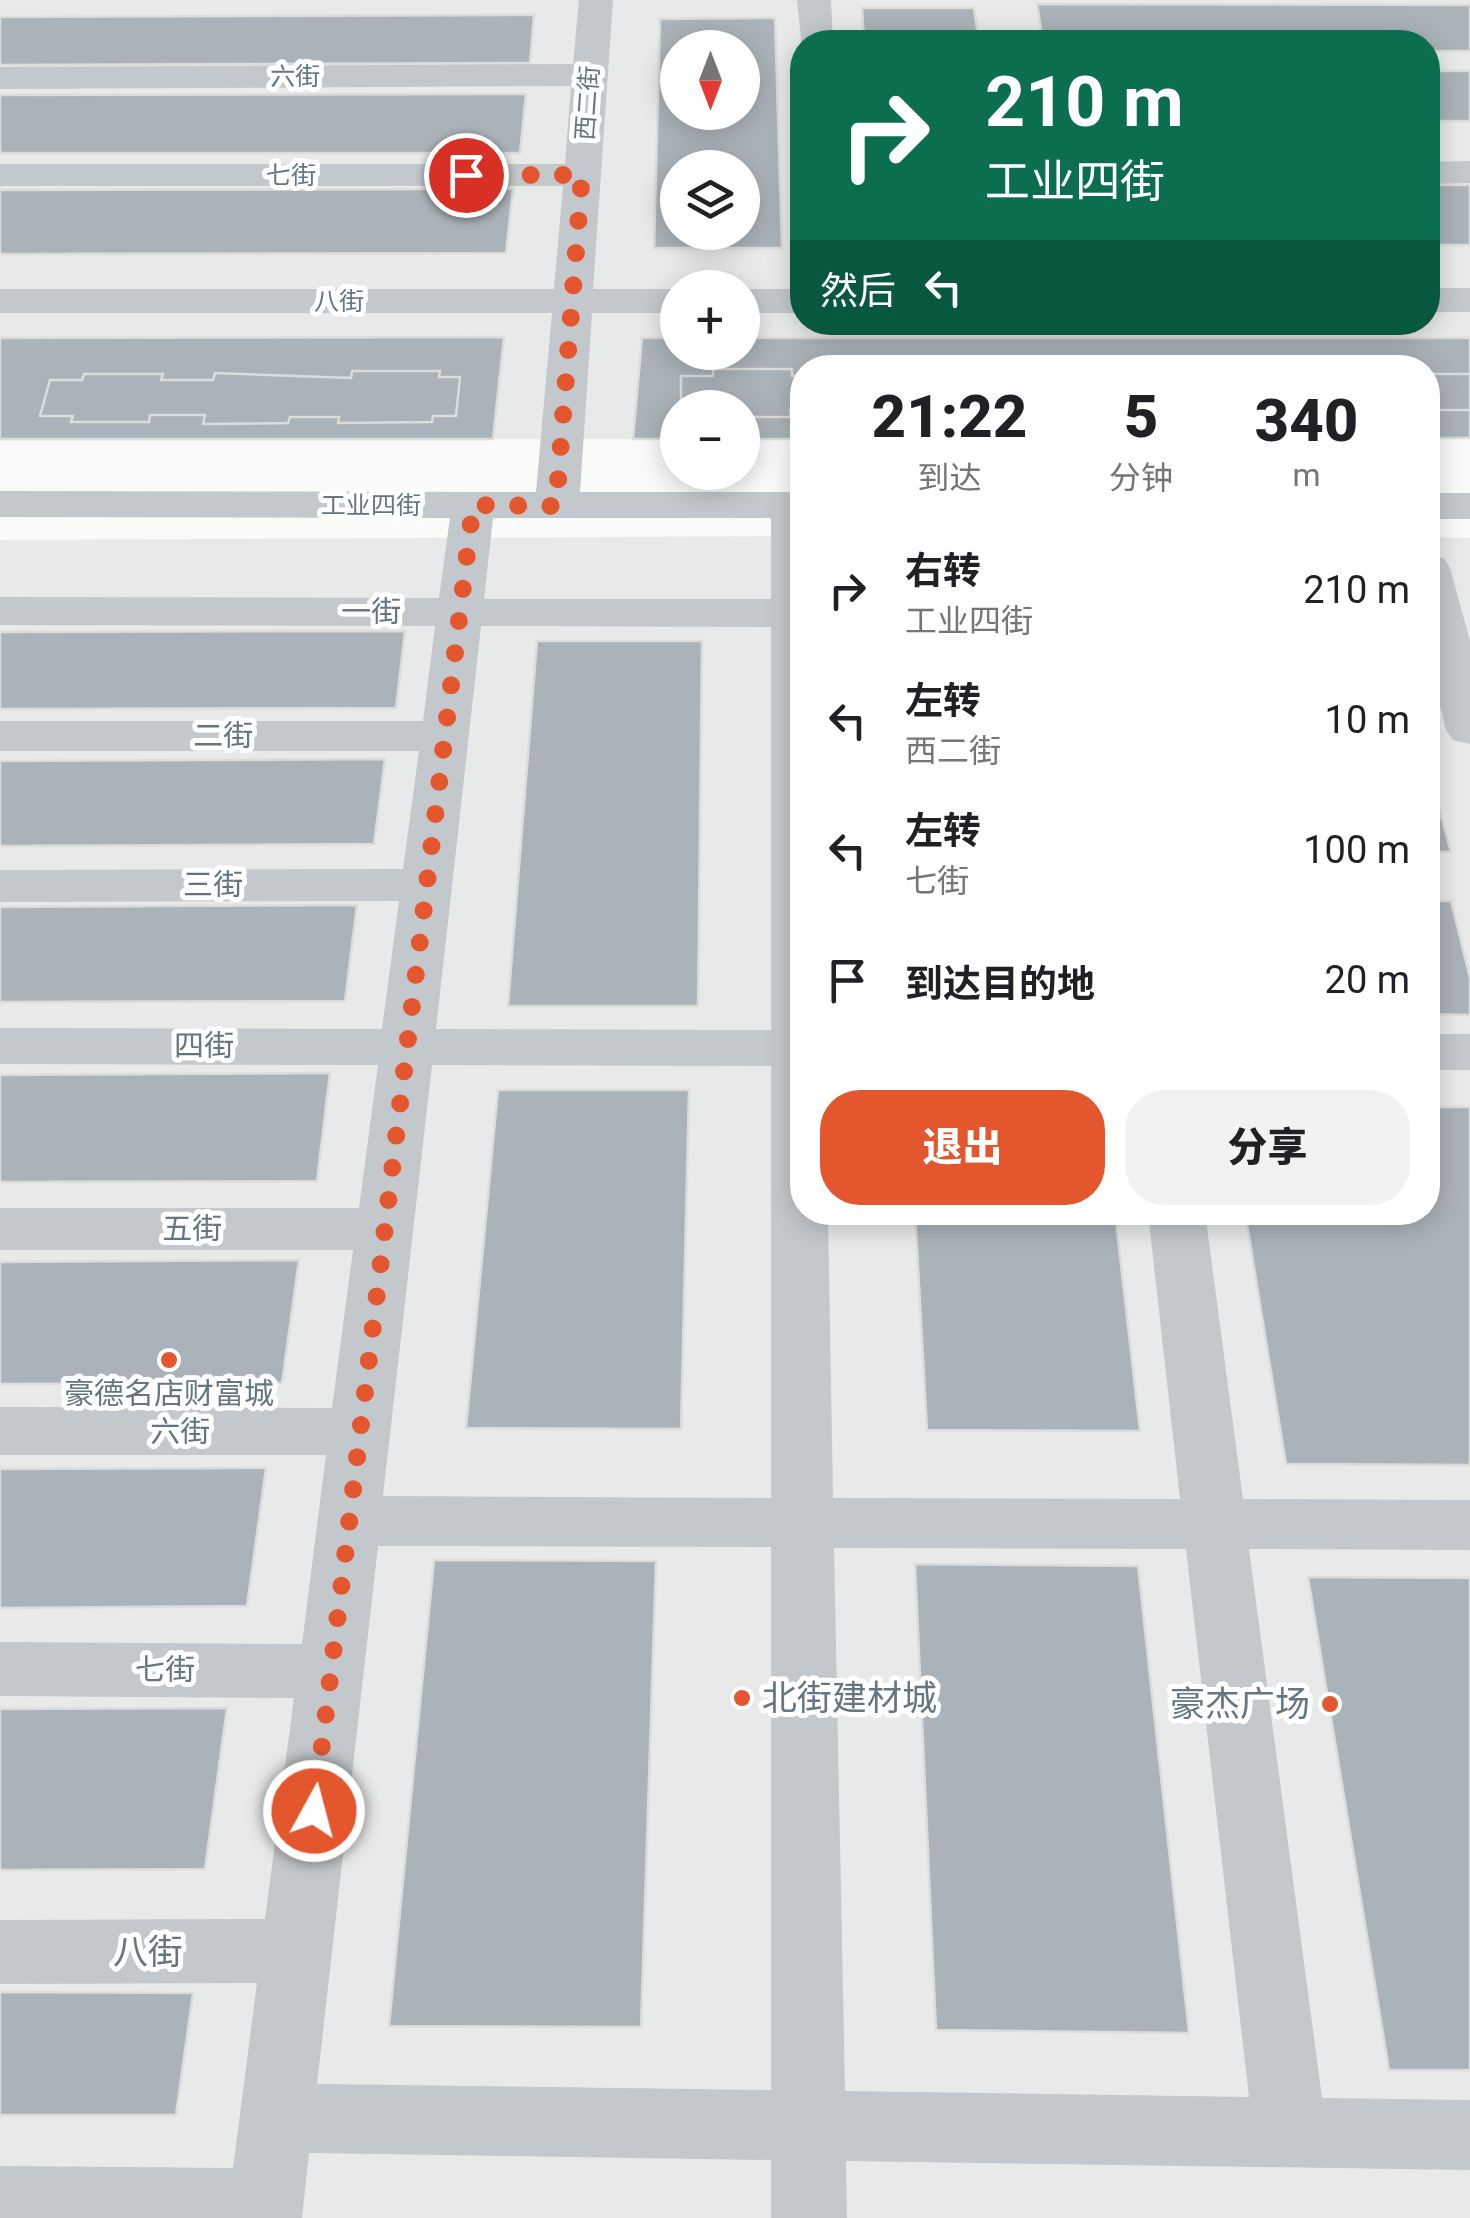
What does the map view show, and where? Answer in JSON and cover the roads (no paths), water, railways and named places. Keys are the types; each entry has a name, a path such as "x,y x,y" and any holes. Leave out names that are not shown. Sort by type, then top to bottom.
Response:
{"street":[{"name":"西二街","path":"556,506 596,0"},
{"path":"814,0 815,30"},
{"name":"六街","path":"0,78 590,75"},
{"path":"1440,172 1470,172"},
{"name":"七街","path":"0,176 582,175"},
{"path":"1440,300 1470,300"},
{"name":"八街","path":"0,301 660,301"},
{"path":"760,301 790,301"},
{"name":"工业四街","path":"0,504 790,506"},
{"path":"0,2202 265,2211 473,505"},
{"path":"1440,506 1470,506"},
{"name":"一街","path":"0,611 790,612"},
{"path":"1440,636 1470,730"},
{"name":"二街","path":"0,736 445,736"},
{"name":"三街","path":"0,886 427,885"},
{"name":"四街","path":"0,1046 790,1048"},
{"path":"1440,1052 1470,1052"},
{"path":"801,1225 809,2218"},
{"path":"1178,1225 1290,2132"},
{"name":"五街","path":"0,1229 384,1229"},
{"name":"六街","path":"0,1431 360,1432"},
{"path":"349,1521 1470,1525"},
{"name":"七街","path":"0,1669 331,1671"},
{"name":"八街","path":"0,1952 296,1951"},
{"path":"276,2118 1470,2135"}],"place":[{"name":"豪德名店财富城","path":"169,1360"},
{"name":"北街建材城","path":"742,1698"},
{"name":"豪杰广场","path":"1330,1704"}]}
